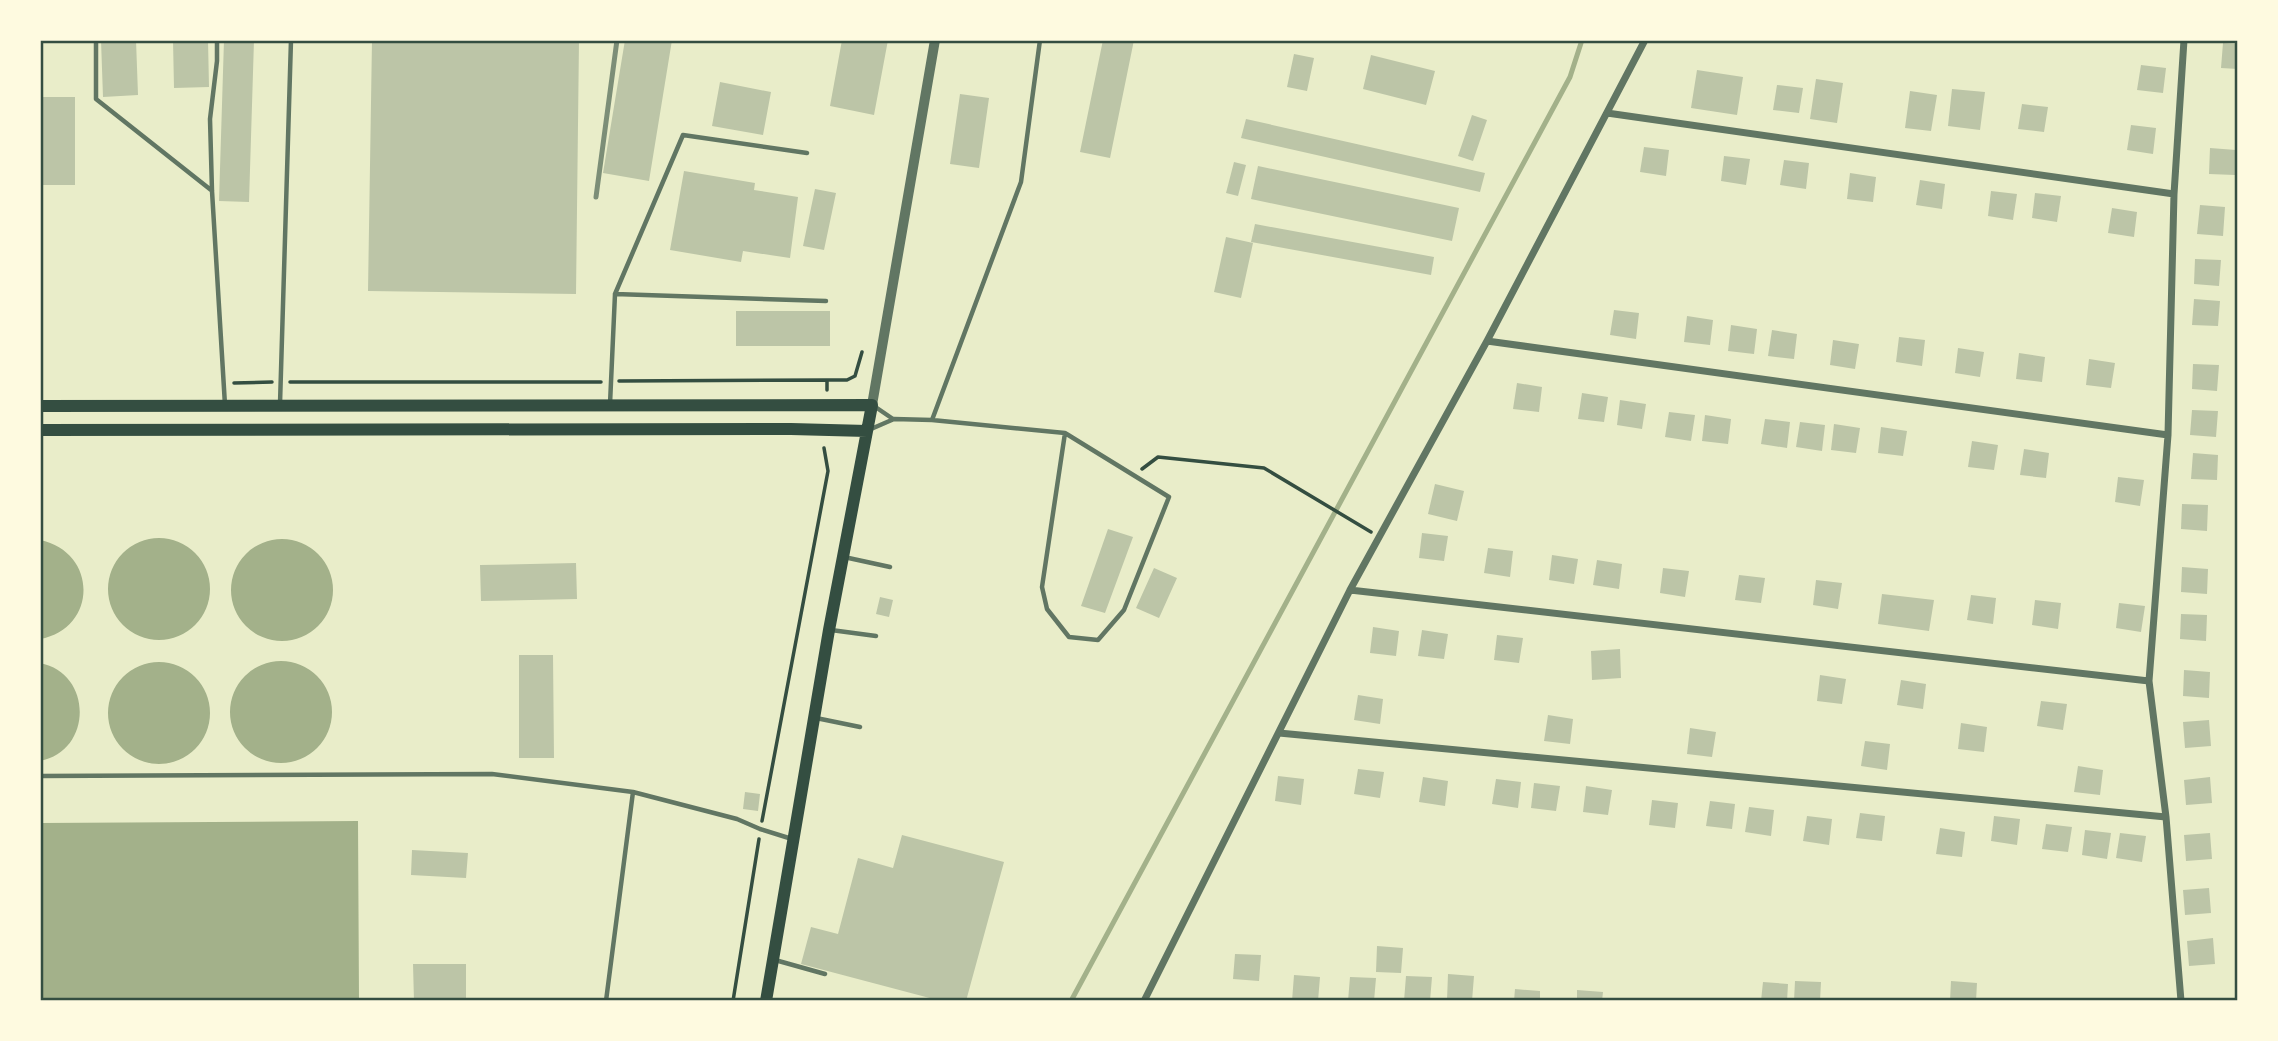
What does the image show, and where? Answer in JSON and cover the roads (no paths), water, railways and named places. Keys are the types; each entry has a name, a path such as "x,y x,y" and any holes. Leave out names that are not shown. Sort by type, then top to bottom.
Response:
{"main road":[{"path":"40,406 872,405 829,630 766,1001"},
{"path":"40,430 867,430"}],"street":[{"path":"872,405 935,40"},
{"path":"1144,1001 1350,590 1487,341 1645,40"},
{"path":"2181,1001 2165,817 2149,681 2168,435 2174,194 2184,40"},
{"path":"1607,113 2174,194"},
{"path":"1487,341 2168,435"},
{"path":"1350,590 2149,681"},
{"path":"1279,733 2165,817"}],"lane":[{"path":"96,40 96,99 212,191"},
{"path":"217,40 218,61 211,119 212,191 225,405"},
{"path":"279,405 291,40"},
{"path":"932,420 1021,182 1040,40"},
{"path":"610,405 615,294 683,135 807,153"},
{"path":"615,294 826,302"},
{"path":"872,405 894,419"},
{"path":"867,430 894,419 932,420 1065,433 1169,497 1124,610 1098,640 1069,637 1046,609 1042,587 1065,433"},
{"path":"844,557 890,567"},
{"path":"829,630 876,636"},
{"path":"814,718 860,727"},
{"path":"40,776 492,774 633,793 737,819 793,839"},
{"path":"606,1001 633,793"},
{"path":"773,960 825,974"}],"waterway":[{"path":"1071,1001 1570,77 1582,40"}],"railway":[{"path":"596,197 617,40"}]}
